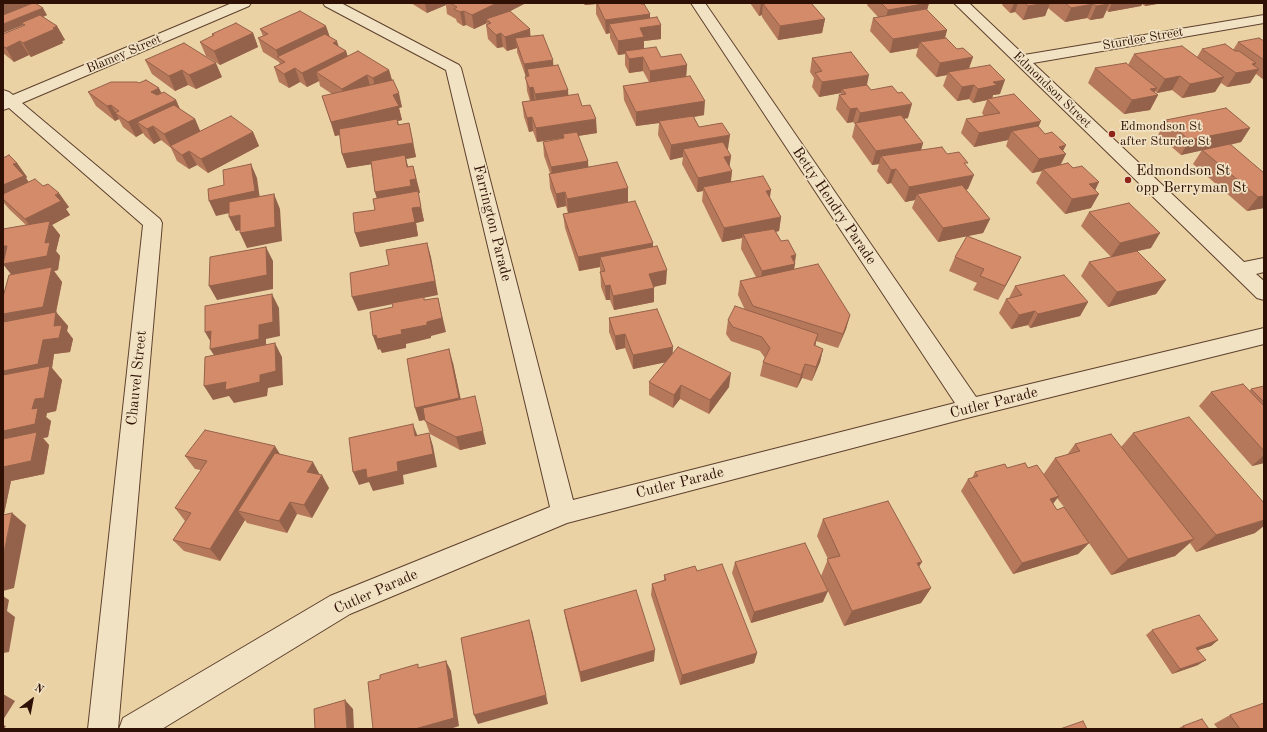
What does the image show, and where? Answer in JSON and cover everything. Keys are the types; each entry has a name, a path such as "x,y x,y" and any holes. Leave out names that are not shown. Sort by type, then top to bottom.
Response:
{"street":[{"name":"Blamey Street","path":"6,101 244,3"},
{"name":"Farrington Parade","path":"330,3 453,68 564,513"},
{"name":"Betty Hendry Parade","path":"698,3 971,408"},
{"name":"Edmondson Street","path":"961,3 1264,293"},
{"name":"Sturdee Street","path":"1022,60 1264,19"},
{"name":"Chauvel Street","path":"6,101 153,223 103,729"},
{"path":"1240,270 1264,265"},
{"name":"Cutler Parade","path":"134,729 340,605 564,513 971,408 1264,336"}],"building":[{"path":"33,3 43,8 3,24 3,15"},
{"path":"450,3 497,3 472,15 464,11 460,12 454,9 457,7"},
{"path":"597,3 640,3 644,4 650,14 605,20"},
{"path":"811,3 825,19 780,26 763,4"},
{"path":"881,3 929,3 888,10"},
{"path":"1025,3 1046,3 1028,6"},
{"path":"1065,3 1109,4 1096,6 1093,4 1071,8"},
{"path":"926,9 947,30 893,39 873,18"},
{"path":"300,11 326,26 276,50 258,38 268,34 260,29"},
{"path":"510,11 530,29 505,37 501,33 496,35 486,25 491,23 486,19"},
{"path":"40,15 57,26 53,28 55,29 23,43 20,41 6,48 3,46 3,34 25,25 21,23"},
{"path":"657,17 661,25 640,28 644,37 618,41 609,24"},
{"path":"236,23 253,33 214,51 200,42 214,35 212,34"},
{"path":"325,34 337,41 333,43 346,51 302,73 295,68 284,74 274,67 285,62 277,57"},
{"path":"543,35 553,60 524,64 515,38"},
{"path":"946,38 957,49 963,48 973,57 940,63 920,42"},
{"path":"1259,38 1264,41 1264,60 1238,42"},
{"path":"184,43 216,63 189,75 182,70 169,76 145,60"},
{"path":"1225,44 1235,51 1239,51 1256,63 1252,64 1259,69 1236,73 1202,49"},
{"path":"1182,46 1224,77 1190,84 1180,76 1165,79 1134,54"},
{"path":"656,47 661,57 681,54 687,65 650,71 643,57 629,59 625,51"},
{"path":"358,51 389,70 373,78 367,75 342,89 316,72"},
{"path":"851,52 869,75 822,82 815,73 822,71 812,58"},
{"path":"1126,63 1157,88 1150,89 1158,95 1132,100 1095,68"},
{"path":"558,65 568,90 535,94 533,87 529,88 525,77 529,76 527,69"},
{"path":"990,65 1005,80 993,82 997,85 978,89 974,85 962,87 948,72"},
{"path":"690,76 705,101 636,112 623,86"},
{"path":"146,80 159,88 151,92 157,95 164,92 176,100 128,122 115,113 119,111 111,105 107,106 88,92 111,82 139,83"},
{"path":"393,80 399,93 393,95 399,106 331,122 322,96"},
{"path":"867,85 871,90 892,86 898,93 902,92 912,104 860,113 857,108 850,109 839,95 846,94 842,89"},
{"path":"578,94 582,106 590,105 596,119 536,128 532,117 527,118 522,102"},
{"path":"1014,94 1041,121 979,133 966,119 1000,113 987,99"},
{"path":"174,105 195,119 164,134 153,126 147,129 137,122"},
{"path":"1226,108 1250,128 1189,140 1166,120"},
{"path":"901,115 923,143 876,151 855,123"},
{"path":"231,116 253,132 201,159 189,151 182,155 170,146"},
{"path":"693,116 699,127 722,123 730,135 671,145 659,121"},
{"path":"397,119 398,125 409,123 413,143 342,154 339,129"},
{"path":"1038,126 1045,134 1052,132 1066,145 1059,147 1066,154 1039,159 1012,131"},
{"path":"577,132 588,161 551,167 543,142 564,138 563,134"},
{"path":"723,142 731,156 724,157 732,171 698,178 683,149"},
{"path":"1230,144 1264,173 1264,196 1258,197 1202,150"},
{"path":"942,147 947,154 959,152 968,163 964,163 974,175 909,187 896,169 891,170 881,156"},
{"path":"9,155 17,163 13,164 24,176 3,185 3,158"},
{"path":"405,155 407,167 413,166 416,179 410,180 411,186 375,192 371,161"},
{"path":"617,162 628,188 567,199 565,192 556,194 549,174"},
{"path":"1068,163 1073,168 1082,166 1099,182 1089,184 1099,194 1072,199 1043,169"},
{"path":"251,164 255,191 209,201 208,189 224,185 223,170"},
{"path":"763,176 771,190 766,191 781,217 724,228 703,187"},
{"path":"35,179 43,186 48,184 59,193 55,195 61,201 25,219 3,199 3,194"},
{"path":"962,185 990,219 943,228 917,194"},
{"path":"418,191 421,207 412,208 415,222 355,233 353,213 375,210 373,199"},
{"path":"274,194 275,227 240,233 240,215 229,217 229,202"},
{"path":"635,201 653,243 578,257 563,214"},
{"path":"1129,203 1160,233 1120,243 1089,212"},
{"path":"50,221 45,243 50,242 47,256 3,264 7,246 3,246 3,229"},
{"path":"774,229 781,241 788,240 796,255 791,256 795,264 762,271 743,234"},
{"path":"967,236 1021,257 1005,286 980,276 984,269 955,257"},
{"path":"427,243 435,281 352,297 350,273 389,265 386,250"},
{"path":"657,246 667,270 649,274 654,288 613,296 610,285 605,286 600,272 605,271 600,257"},
{"path":"266,247 267,275 209,286 210,257"},
{"path":"1137,251 1166,280 1117,292 1089,262"},
{"path":"818,264 850,315 843,334 753,306 740,281"},
{"path":"52,267 43,307 3,314 3,297 9,275"},
{"path":"1064,275 1088,302 1038,314 1035,311 1019,315 1006,299 1022,295 1015,286"},
{"path":"272,294 273,322 259,325 259,339 210,349 211,331 205,332 205,306"},
{"path":"424,297 424,300 438,298 442,318 427,322 427,325 401,330 402,334 377,339 376,335 373,336 370,312 393,307 392,303"},
{"path":"735,306 818,334 814,345 823,349 816,367 805,364 801,375 763,362 770,348 762,337 733,327 728,320"},
{"path":"657,309 673,347 633,355 625,334 615,336 609,318"},
{"path":"56,312 54,326 62,325 59,338 43,340 38,364 3,371 3,322"},
{"path":"275,343 276,371 260,375 260,382 225,390 226,382 204,386 205,357"},
{"path":"678,347 731,373 710,400 681,385 674,395 649,382"},
{"path":"449,349 459,398 415,408 407,359"},
{"path":"50,366 44,398 35,399 32,409 38,408 35,424 3,431 3,375"},
{"path":"1243,384 1264,406 1264,451 1211,392"},
{"path":"1264,386 1264,402 1251,389"},
{"path":"475,396 483,431 456,437 425,421 423,408"},
{"path":"1189,417 1264,503 1264,520 1216,535 1133,433"},
{"path":"413,424 415,436 429,433 433,454 397,462 398,471 367,478 366,469 353,472 349,438"},
{"path":"205,430 275,446 210,549 173,540 191,513 175,508 207,461 185,456"},
{"path":"37,432 31,461 3,467 3,439"},
{"path":"1111,434 1194,539 1128,559 1055,458 1080,451 1075,444"},
{"path":"275,453 313,462 307,472 322,475 304,505 290,502 279,521 238,511"},
{"path":"1025,463 1028,468 1037,465 1059,496 1050,499 1057,510 1064,507 1089,543 1022,563 968,479 978,476 975,472 1005,464 1007,468"},
{"path":"888,501 922,562 917,563 931,588 852,611 827,559 840,556 823,519"},
{"path":"12,513 3,557 3,515"},
{"path":"805,543 828,591 754,612 735,562"},
{"path":"722,564 757,653 682,675 652,584 666,580 664,575 695,566 697,571"},
{"path":"636,590 655,650 580,672 564,610"},
{"path":"1199,615 1218,640 1196,648 1206,660 1180,669 1152,630"},
{"path":"529,620 546,695 474,715 461,638"},
{"path":"446,661 454,718 415,729 373,729 368,682 380,679 380,675 418,664 418,668"},
{"path":"345,700 347,729 315,729 314,709"},
{"path":"1264,703 1264,729 1240,729 1230,715"},
{"path":"1202,719 1209,729 1185,729 1183,726"},
{"path":"1083,721 1087,729 1060,729"}],"place":[{"name":"Edmondson St after Sturdee St","path":"1112,134"},
{"name":"Edmondson St opp Berryman St","path":"1128,180"}]}
